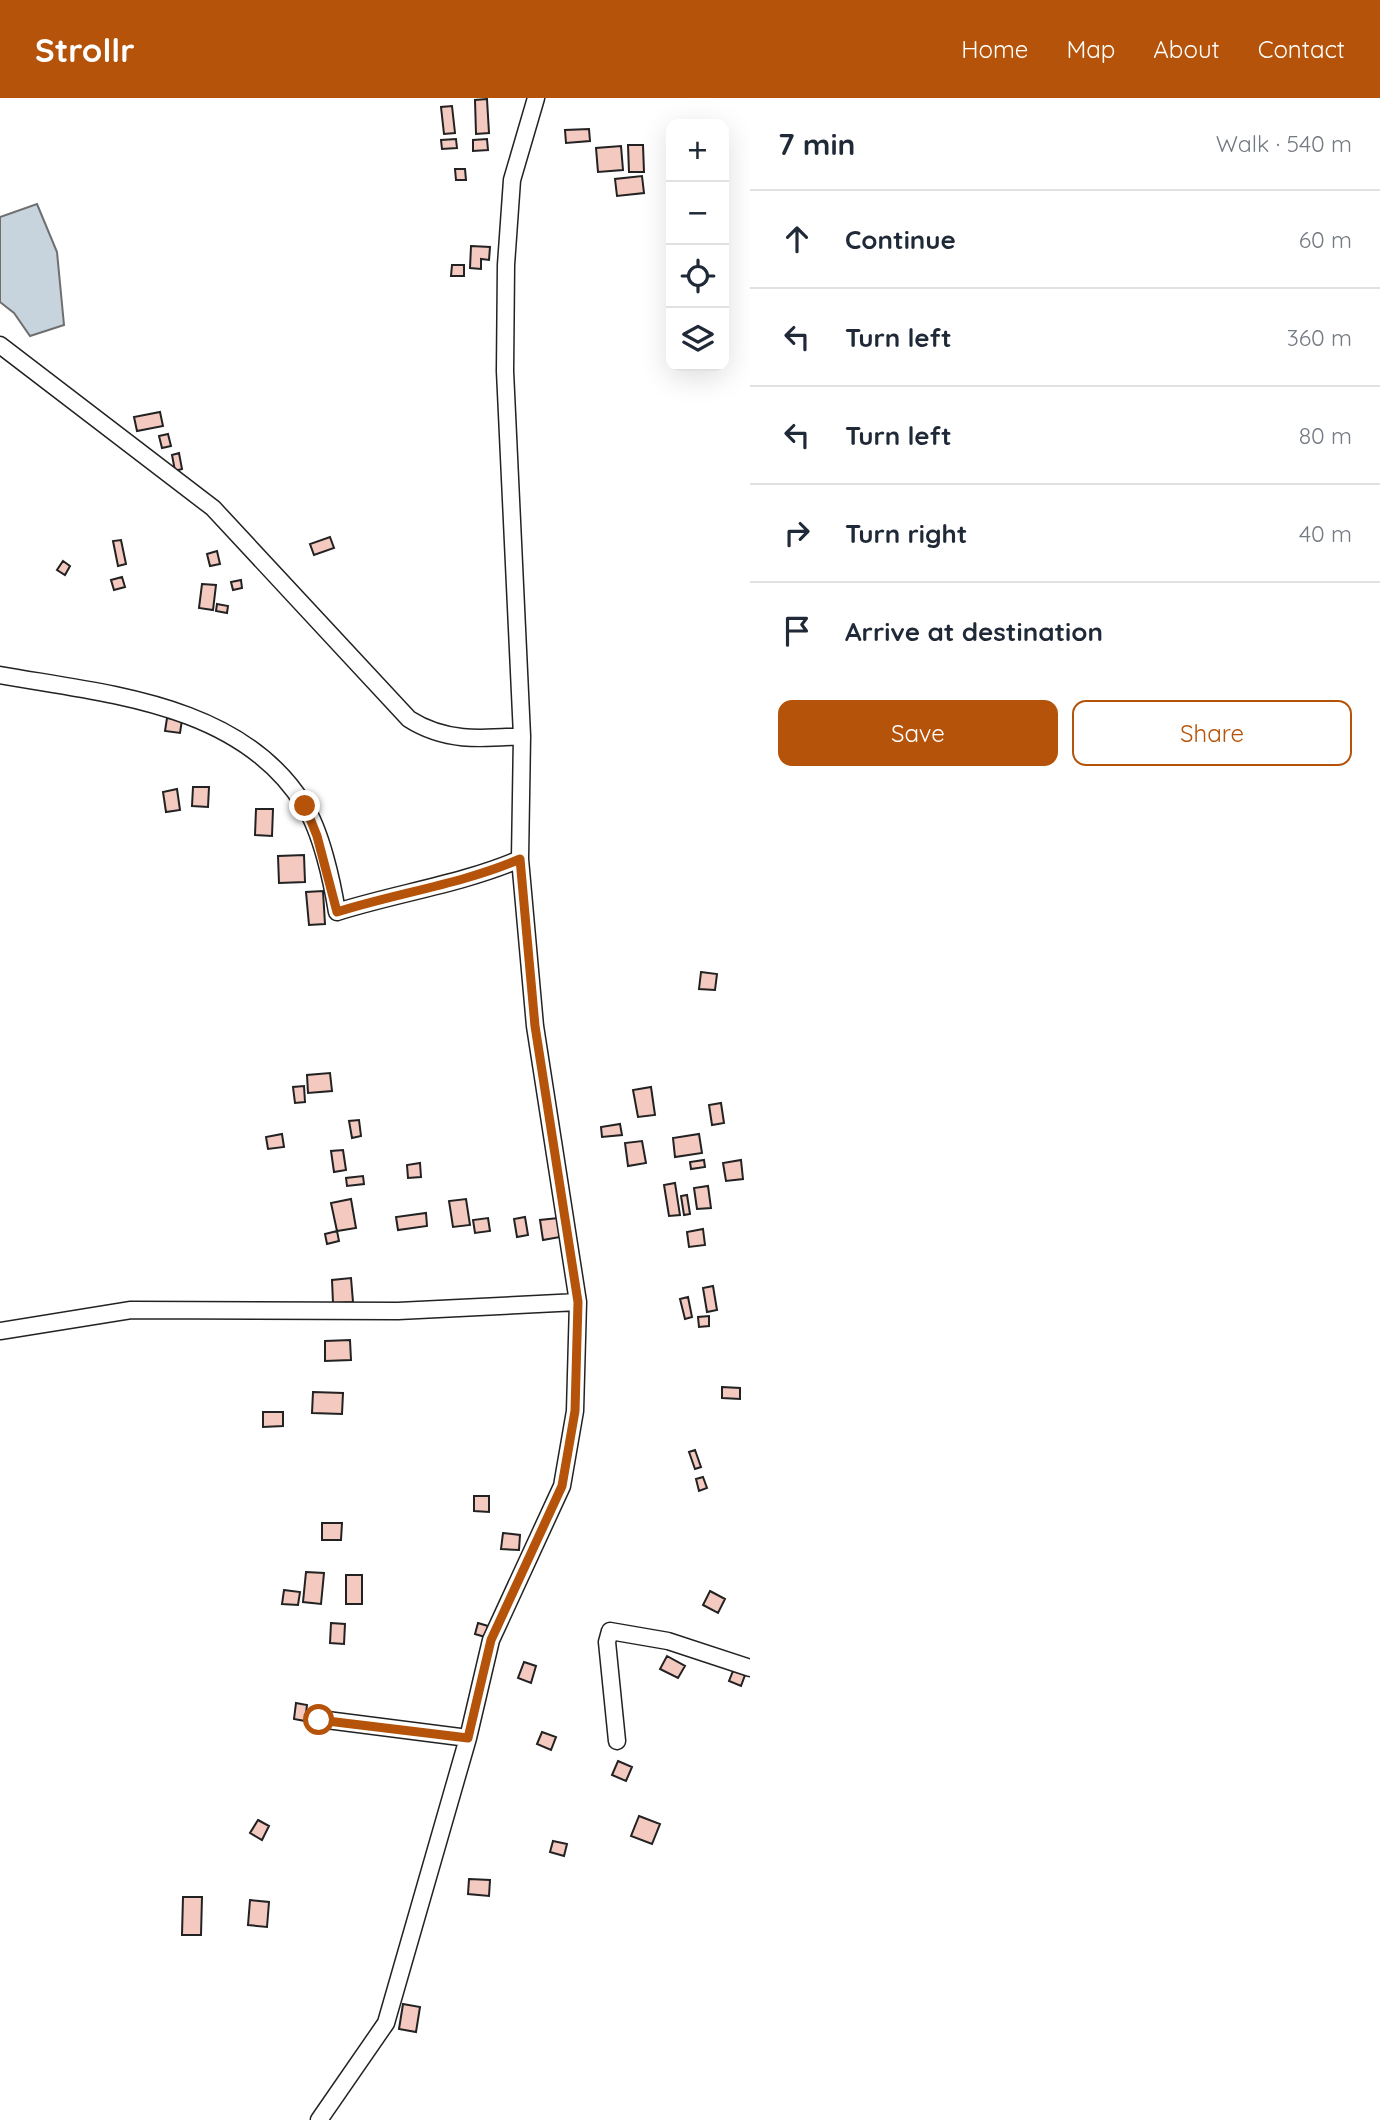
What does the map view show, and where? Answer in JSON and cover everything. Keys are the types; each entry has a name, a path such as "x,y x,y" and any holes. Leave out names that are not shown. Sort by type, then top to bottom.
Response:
{"street":[{"path":"319,2120 386,2023 468,1738 491,1640 562,1486 575,1411 578,1302 535,1026 520,859 522,736 505,371 506,265 512,180 536,98"},
{"path":"0,345 213,508 409,719 454,737 522,736"},
{"path":"0,675 147,702 193,717 256,753 305,806 317,836 337,912 408,891 487,873 520,859"},
{"path":"0,1331 131,1310 398,1311 578,1302"},
{"path":"617,1741 607,1642 610,1631 668,1641 750,1668"},
{"path":"319,1720 468,1738"}],"shaded area":[{"path":"37,204 57,252 64,325 30,336 14,313 0,302 0,217"}],"building":[{"path":"487,99 489,133 476,134 475,100"},
{"path":"452,106 455,133 444,134 441,107"},
{"path":"589,129 590,141 566,143 565,130"},
{"path":"456,139 457,148 442,149 441,140"},
{"path":"487,139 488,150 473,151 473,140"},
{"path":"628,145 643,145 644,172 629,172"},
{"path":"621,146 623,170 598,172 596,148"},
{"path":"455,169 465,169 466,180 456,180"},
{"path":"642,176 644,193 617,196 615,179"},
{"path":"471,246 490,247 489,260 481,259 481,269 470,268"},
{"path":"452,265 464,265 464,276 451,276"},
{"path":"160,412 163,426 137,431 134,417"},
{"path":"168,434 171,446 162,448 159,436"},
{"path":"179,453 182,469 175,471 172,455"},
{"path":"330,537 334,548 314,555 310,544"},
{"path":"121,540 126,564 118,566 113,541"},
{"path":"217,551 220,564 210,566 207,554"},
{"path":"63,561 70,566 65,575 57,570"},
{"path":"122,577 125,587 114,590 111,580"},
{"path":"241,580 242,588 233,590 231,582"},
{"path":"202,584 216,585 213,610 199,608"},
{"path":"217,604 228,606 227,613 216,611"},
{"path":"167,718 182,720 180,733 165,731"},
{"path":"193,787 209,787 208,807 192,806"},
{"path":"177,789 180,810 166,812 163,792"},
{"path":"256,809 273,809 272,836 255,835"},
{"path":"304,855 305,882 279,883 278,856"},
{"path":"323,891 325,924 309,925 306,892"},
{"path":"701,972 717,974 715,990 699,989"},
{"path":"330,1073 332,1091 308,1093 307,1075"},
{"path":"304,1086 305,1102 295,1103 293,1087"},
{"path":"651,1087 655,1115 638,1117 633,1090"},
{"path":"721,1103 724,1123 712,1125 709,1105"},
{"path":"359,1120 361,1136 352,1138 349,1121"},
{"path":"620,1124 622,1135 602,1137 601,1127"},
{"path":"282,1134 284,1147 268,1149 266,1137"},
{"path":"699,1134 702,1153 675,1157 673,1138"},
{"path":"642,1141 646,1163 628,1166 625,1143"},
{"path":"343,1150 346,1170 334,1172 331,1151"},
{"path":"704,1160 705,1167 691,1169 690,1162"},
{"path":"741,1160 743,1179 726,1181 723,1163"},
{"path":"420,1163 421,1177 408,1178 407,1165"},
{"path":"363,1176 364,1184 347,1186 346,1178"},
{"path":"675,1183 680,1215 669,1216 664,1185"},
{"path":"708,1186 711,1208 697,1209 694,1188"},
{"path":"687,1195 690,1214 684,1215 681,1196"},
{"path":"351,1199 356,1228 337,1231 331,1203"},
{"path":"466,1199 470,1225 453,1227 449,1201"},
{"path":"426,1213 427,1226 398,1230 396,1217"},
{"path":"525,1217 528,1235 517,1237 514,1219"},
{"path":"488,1218 490,1231 475,1233 473,1220"},
{"path":"558,1218 560,1237 543,1240 540,1220"},
{"path":"703,1229 705,1245 689,1247 687,1232"},
{"path":"337,1231 339,1241 327,1244 325,1234"},
{"path":"351,1278 353,1302 333,1303 332,1280"},
{"path":"713,1286 717,1310 707,1312 703,1288"},
{"path":"688,1297 692,1317 685,1319 680,1299"},
{"path":"709,1316 709,1326 699,1327 698,1317"},
{"path":"350,1340 351,1360 325,1361 325,1341"},
{"path":"722,1387 740,1388 740,1399 722,1398"},
{"path":"313,1392 343,1393 342,1414 312,1413"},
{"path":"263,1412 283,1412 283,1426 263,1427"},
{"path":"695,1450 701,1467 695,1469 689,1452"},
{"path":"703,1477 707,1488 699,1491 696,1479"},
{"path":"474,1496 489,1496 489,1512 474,1511"},
{"path":"322,1523 342,1523 341,1540 322,1540"},
{"path":"503,1533 520,1535 519,1550 501,1549"},
{"path":"306,1572 324,1573 321,1604 303,1602"},
{"path":"346,1575 362,1575 362,1604 346,1604"},
{"path":"284,1590 300,1592 298,1605 282,1604"},
{"path":"710,1591 725,1599 718,1613 703,1605"},
{"path":"331,1623 345,1624 344,1644 330,1643"},
{"path":"478,1623 488,1626 485,1637 475,1634"},
{"path":"667,1656 685,1666 678,1678 660,1669"},
{"path":"524,1662 536,1666 531,1683 518,1678"},
{"path":"733,1671 745,1675 741,1686 729,1681"},
{"path":"296,1703 307,1705 305,1721 294,1719"},
{"path":"542,1732 556,1737 551,1750 537,1744"},
{"path":"618,1761 632,1767 626,1781 612,1775"},
{"path":"639,1816 660,1824 652,1844 631,1836"},
{"path":"258,1820 269,1826 262,1840 250,1833"},
{"path":"553,1841 567,1844 564,1856 550,1852"},
{"path":"469,1879 490,1880 489,1896 468,1894"},
{"path":"183,1897 202,1897 201,1935 182,1935"},
{"path":"250,1900 269,1902 267,1927 248,1925"},
{"path":"403,2004 420,2007 416,2032 399,2029"}],"route":[{"path":"305,806 317,836 337,912 381,898 487,873 520,859 535,1026 578,1302 575,1411 562,1486 491,1640 468,1738 319,1720"}]}
